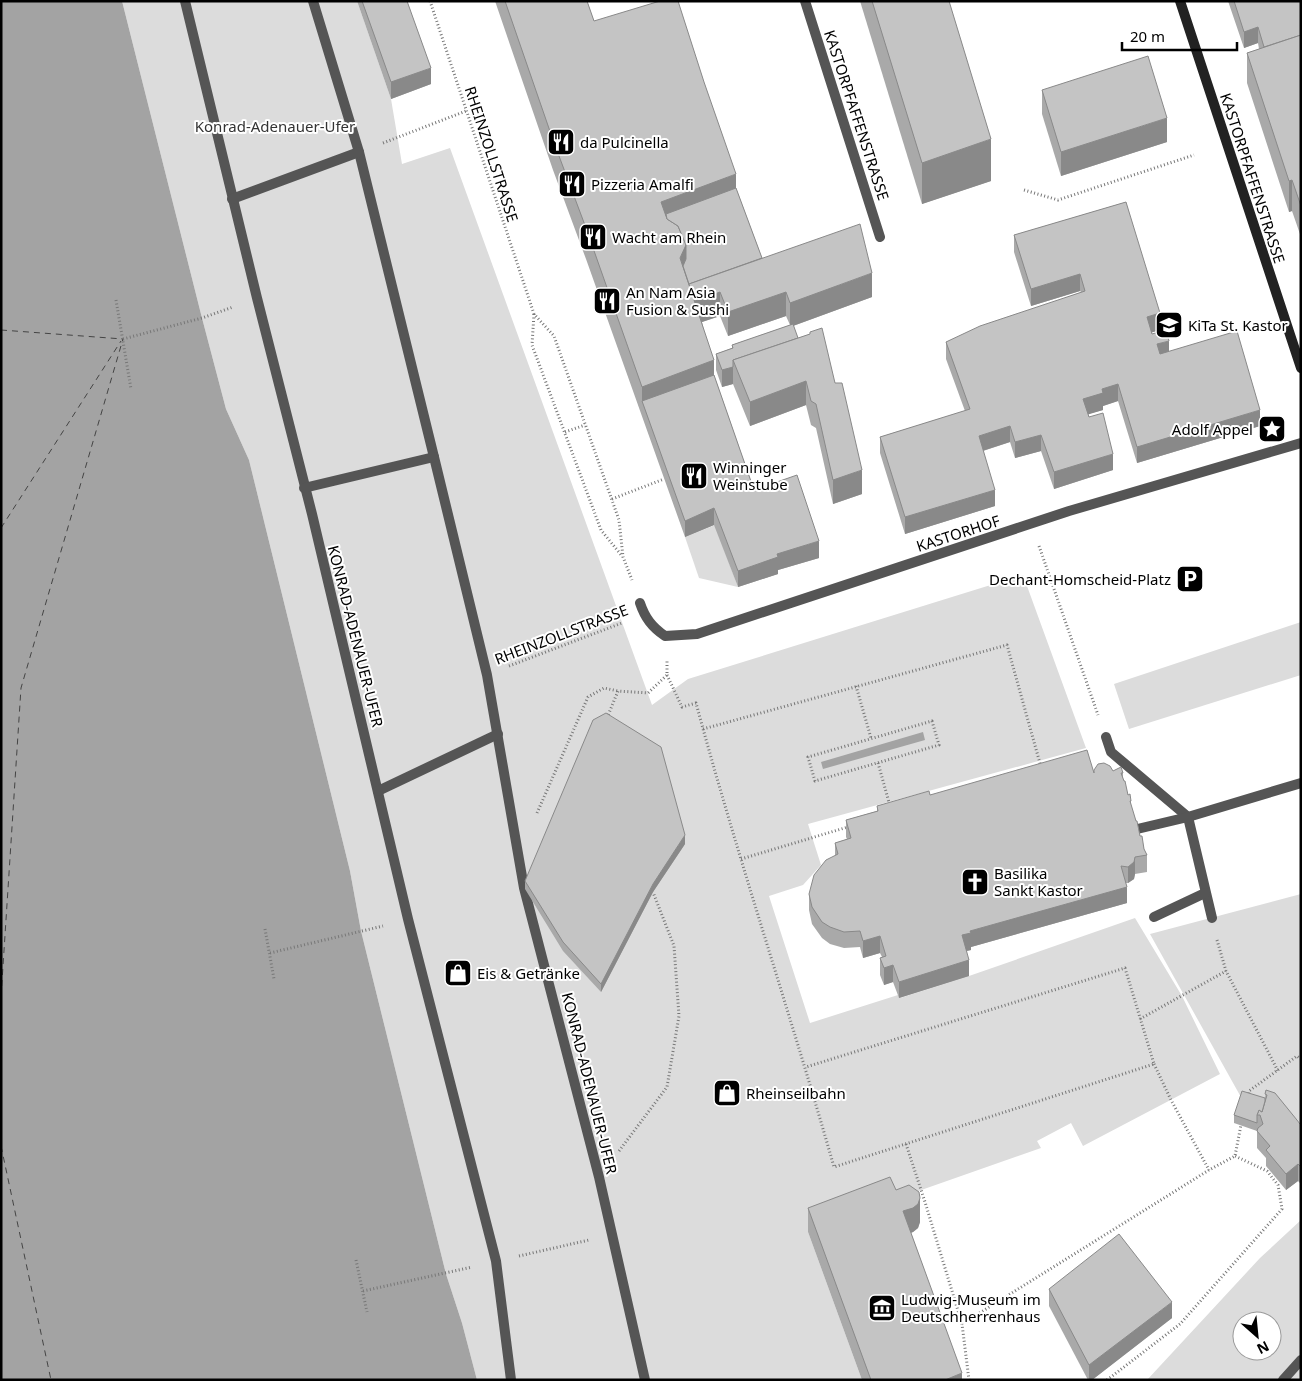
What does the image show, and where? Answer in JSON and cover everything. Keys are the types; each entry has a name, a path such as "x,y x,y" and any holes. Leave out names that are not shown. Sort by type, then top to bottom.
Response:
{"street":[{"name":"KONRAD-ADENAUER-UFER","path":"185,1 408,919 496,1261 512,1380"},
{"name":"KONRAD-ADENAUER-UFER","path":"313,1 359,152 434,457 486,675 524,888 599,1177 645,1380"},
{"name":"KASTORPFAFFENSTRASSE","path":"805,1 880,237"},
{"name":"KASTORPFAFFENSTRASSE","path":"1180,1 1300,365"},
{"path":"232,199 359,152"},
{"name":"KASTORHOF","path":"665,636 681,636 711,630 1032,525 1069,511 1301,442"},
{"path":"304,488 434,457"},
{"path":"640,603 644,615 654,628 665,636"},
{"path":"378,791 498,734"},
{"path":"1106,737 1111,752 1188,817 1212,918"},
{"path":"1133,830 1188,817 1301,784"},
{"path":"1154,917 1205,892"},
{"path":"1283,1380 1301,1360"}],"path":[{"name":"RHEINZOLLSTRASSE","path":"430,1 534,314 532,345 601,530 623,557"},
{"path":"390,140 466,111"},
{"path":"1024,190 1058,200 1194,155"},
{"path":"116,300 132,388"},
{"path":"123,339 202,318 240,304"},
{"name":"RHEINZOLLSTRASSE","path":"534,314 554,336 619,520 623,557 632,582"},
{"path":"564,432 585,425"},
{"path":"612,499 664,479"},
{"path":"1032,525 1106,737"},
{"name":"RHEINZOLLSTRASSE","path":"486,675 644,615"},
{"path":"665,636 667,675 682,707 696,703 741,859 806,1067 834,1167 1154,1064"},
{"path":"703,729 1007,645 1042,772"},
{"path":"516,843 528,833 588,697 604,688 648,693 667,675"},
{"path":"856,686 871,738"},
{"path":"606,721 618,690"},
{"path":"932,721 939,745 878,763 814,781 808,757 932,721"},
{"path":"878,763 893,814"},
{"path":"741,859 855,825"},
{"path":"599,1177 667,1088 679,1016 674,946 652,892"},
{"path":"1212,918 1226,972 1278,1071"},
{"path":"270,953 388,925"},
{"path":"265,929 274,979"},
{"path":"806,1067 1125,968 1154,1064 1209,1170"},
{"path":"1140,1019 1226,972"},
{"path":"1248,1101 1249,1091 1297,1056 1301,1059"},
{"path":"1235,1156 1240,1126"},
{"path":"906,1144 962,1324 969,1380"},
{"path":"962,1324 1209,1170 1235,1156"},
{"path":"1107,1380 1180,1324 1282,1208 1278,1186 1267,1172 1235,1156"},
{"path":"496,1261 613,1234"},
{"path":"356,1260 367,1312"},
{"path":"363,1291 478,1265"}],"green space":[{"path":"122,1 357,1 391,99 402,164 450,148 652,705 688,679 1023,575 1086,748 808,824 821,865 803,885 769,896 810,1023 898,995 900,998 969,976 1135,918 1182,996 1220,1074 1083,1146 1071,1123 1037,1141 1041,1148 808,1232 862,1380 477,1380 462,1323 446,1274 361,931 350,871 249,460 226,409"},
{"path":"715,525 738,587 699,578 685,537"},
{"path":"1301,622 1301,675 1129,729 1114,684"},
{"path":"1301,894 1301,1123 1276,1102 1242,1099 1150,934"},
{"path":"1301,1220 1301,1380 1147,1380 1260,1258"}],"shaded area":[{"path":"1,1 122,1 226,409 249,460 350,871 361,931 446,1274 462,1323 477,1380 1,1380"},
{"path":"923,732 925,740 823,769 821,762"}],"building":[{"name":"Konrad-Adenauer-Ufer","path":"362,1 407,1 431,68 391,82"},
{"path":"505,1 587,1 594,21 660,1 678,1 736,174 661,202 667,219 678,226 686,245 680,258 714,360 642,387"},
{"path":"872,1 949,1 991,139 922,163"},
{"path":"1234,1 1301,1 1301,35 1264,47 1258,27 1244,32"},
{"path":"1301,35 1301,206 1292,180 1289,181 1247,53"},
{"path":"1148,56 1167,118 1061,152 1042,90"},
{"path":"736,188 762,258 689,284 683,266 686,259 686,245 678,226 667,219 666,214"},
{"path":"1126,202 1160,313 1147,317 1152,334 1166,330 1169,341 1157,344 1160,354 1237,331 1260,410 1137,447 1118,384 1102,389 1103,393 1083,399 1089,417 1103,413 1113,454 1054,472 1041,435 1015,442 1010,426 979,436 995,490 905,517 880,437 970,409 946,342 980,326 1085,291 1080,274 1031,289 1014,235"},
{"path":"860,224 872,273 790,303 786,292 728,312 720,292 695,301 689,284"},
{"path":"793,324 798,338 733,360 733,367 722,370 716,354 733,348 732,345"},
{"path":"822,328 835,383 842,383 862,470 833,480 816,404 811,401 806,381 750,402 733,360 810,334 810,332"},
{"path":"714,375 754,490 797,475 819,541 777,554 778,557 738,571 714,508 685,521 642,401"},
{"path":"606,713 661,747 685,835 653,884 601,984 563,942 525,881 593,720"},
{"name":"Basilika Sankt Kastor","path":"1087,750 1094,773 1098,764 1104,763 1110,766 1113,771 1121,767 1128,795 1130,794 1130,801 1147,855 1135,857 1134,862 1128,867 1121,866 1127,887 970,931 971,933 962,935 969,960 899,982 893,965 884,968 880,958 886,956 880,936 863,941 860,931 844,932 830,927 822,922 812,907 809,894 814,875 826,860 838,854 835,843 851,838 846,820 878,811 877,806 929,791 930,795"},
{"path":"1266,1090 1275,1093 1301,1125 1301,1167 1298,1164 1286,1174 1266,1150 1270,1146 1257,1131 1263,1124 1260,1115 1257,1115 1259,1110 1262,1112 1267,1095 1265,1094"},
{"path":"1242,1091 1265,1098 1262,1112 1259,1110 1257,1115 1257,1123 1234,1115"},
{"name":"Ludwig-Museum im Deutschherrenhaus","path":"890,1177 896,1190 909,1185 919,1192 918,1204 913,1208 903,1211 962,1373 945,1380 871,1380 808,1208"},
{"path":"1119,1234 1172,1302 1089,1365 1049,1289"}],"ferry route":[{"path":"1,330 123,339"},
{"path":"1,997 21,688 123,339"},
{"path":"1,528 121,341"},
{"path":"1,1146 51,1380"}],"place":[{"name":"da Pulcinella","path":"561,142"},
{"name":"Pizzeria Amalfi","path":"572,184"},
{"name":"Wacht am Rhein","path":"593,237"},
{"name":"An Nam Asia Fusion & Sushi","path":"607,301"},
{"name":"KiTa St. Kastor","path":"1169,325"},
{"name":"Adolf Appel","path":"1272,429"},
{"name":"Winninger Weinstube","path":"694,476"},
{"name":"Dechant-Homscheid-Platz","path":"1190,579"},
{"name":"Basilika Sankt Kastor","path":"975,882"},
{"name":"Eis & Getränke","path":"458,973"},
{"name":"Rheinseilbahn","path":"727,1093"},
{"name":"Ludwig-Museum im Deutschherrenhaus","path":"882,1308"}]}
